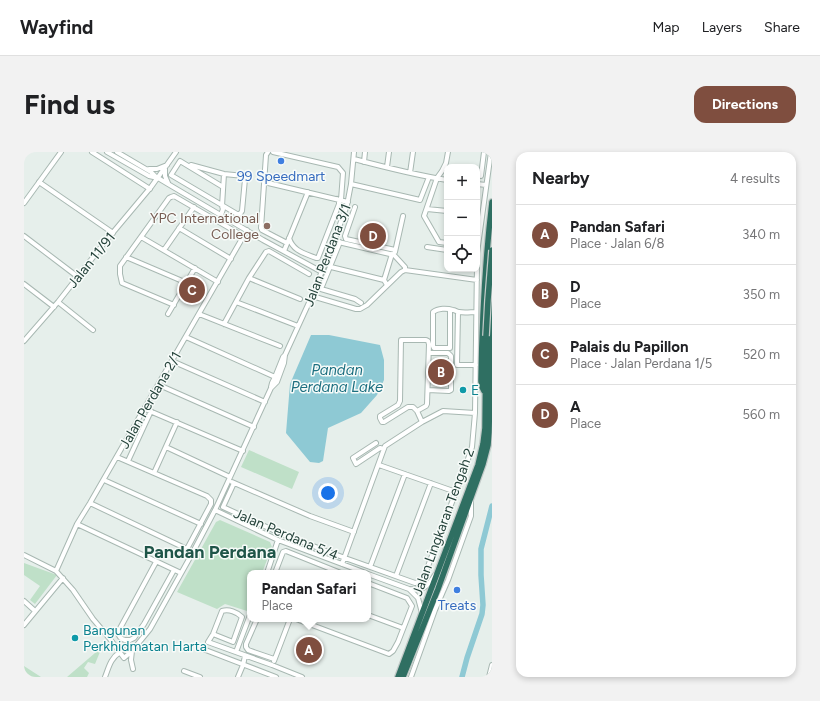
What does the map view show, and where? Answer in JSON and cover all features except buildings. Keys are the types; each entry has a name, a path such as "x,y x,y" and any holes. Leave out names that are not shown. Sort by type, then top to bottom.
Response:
{"highway":[{"path":"485,393 481,381 483,298 492,202"},
{"name":"Jalan Lingkaran Tengah 2","path":"403,677 438,589 483,464 488,445 488,300 492,250"},
{"path":"483,298 487,293 492,292"},
{"name":"Jalan Lingkaran Tengah 2","path":"398,677 478,465 484,439 485,393 492,304"},
{"path":"489,424 492,414"}],"street":[{"path":"24,202 61,152"},
{"path":"92,152 150,188"},
{"path":"107,152 149,176 158,178"},
{"path":"117,152 219,214 322,272"},
{"name":"Jalan 11/91","path":"24,341 54,307 150,188 176,152"},
{"path":"268,152 266,155 261,226 262,230 287,243"},
{"path":"273,152 338,167 343,173 339,201 318,258 295,248 289,238"},
{"name":"Jalan Perdana 3/1","path":"120,652 124,658 132,651 150,629 215,510 265,402 273,386 277,382 285,357 322,272 348,204 354,152"},
{"path":"364,162 365,152"},
{"path":"387,167 388,152"},
{"path":"410,173 413,152"},
{"path":"446,164 448,152"},
{"path":"480,171 484,152"},
{"path":"480,212 486,185 490,152"},
{"path":"354,159 410,173 444,179"},
{"path":"190,168 191,165 224,174 244,176 242,211 240,214 237,214 222,206 170,175 180,161 190,168 223,187"},
{"path":"144,168 157,169 166,166 165,176 168,184"},
{"path":"444,172 437,178 424,216 439,242 444,243"},
{"path":"219,214 222,209 224,174"},
{"path":"149,176 150,188"},
{"path":"480,176 487,177"},
{"path":"351,184 420,200 430,177"},
{"path":"39,182 113,233"},
{"path":"264,182 308,192 348,204"},
{"path":"480,184 486,185"},
{"path":"284,251 308,192"},
{"path":"174,305 122,283 120,274 120,266 126,257 172,196 238,233"},
{"path":"164,250 194,207"},
{"path":"355,207 345,238 394,253 405,267 405,270"},
{"path":"427,209 444,211"},
{"path":"384,280 394,253 403,216"},
{"path":"179,228 231,258"},
{"name":"Jalan Perdana 2/1","path":"56,570 77,524 159,385 247,230"},
{"path":"24,236 78,277"},
{"path":"141,237 218,282"},
{"path":"334,241 394,253"},
{"path":"340,242 321,289 355,299 361,303"},
{"path":"427,247 444,250"},
{"path":"284,251 295,248"},
{"path":"224,324 249,278 266,252 268,251 309,274"},
{"path":"126,257 186,283"},
{"path":"486,261 492,261"},
{"path":"331,267 384,280 387,285"},
{"path":"168,314 195,268"},
{"path":"485,268 492,268"},
{"path":"312,296 360,309 367,305 405,270 477,280"},
{"path":"379,465 456,492 468,462 472,447 475,413 477,272"},
{"path":"249,278 300,299"},
{"path":"24,284 54,307"},
{"path":"58,302 93,330"},
{"path":"236,302 298,326"},
{"path":"367,305 370,309"},
{"path":"450,310 450,348 433,347 433,312 437,309 453,310 458,312 476,312"},
{"path":"458,312 457,365 476,365"},
{"path":"199,314 280,346"},
{"path":"186,337 274,377"},
{"path":"418,413 427,404 429,344 426,340 401,340 400,401 398,405 380,416 380,418 382,422 384,422 408,407 413,407 423,422"},
{"path":"428,390 451,390 451,356 448,353 429,353"},
{"name":"Jalan Perdana 3/1","path":"273,386 272,383 274,377 283,357 285,357"},
{"path":"172,361 265,402"},
{"path":"159,385 254,427"},
{"path":"145,409 242,451"},
{"name":"Jalan Perdana 2/1","path":"128,461 151,411"},
{"path":"342,564 385,446 443,411 475,413"},
{"path":"154,473 177,422"},
{"path":"376,443 353,458 356,464 380,448 383,451"},
{"path":"166,447 230,479 234,483 310,516 354,532"},
{"path":"117,456 207,496 211,500 211,504 187,549"},
{"path":"370,567 405,474"},
{"path":"104,480 201,524"},
{"name":"Jalan Perdana 5/4","path":"234,483 223,507 284,535 415,583 420,582 424,578 456,492"},
{"path":"396,576 430,483"},
{"path":"411,677 471,516 471,498"},
{"path":"90,503 193,552"},
{"path":"215,510 278,540 359,570"},
{"path":"77,524 181,573"},
{"path":"272,537 276,547"},
{"path":"268,570 278,540"},
{"path":"276,547 284,542"},
{"path":"276,570 283,552 286,551 334,570"},
{"path":"24,555 56,570 120,652 111,660 105,677"},
{"path":"156,562 118,632 119,636 125,640 134,638 144,624 174,570"},
{"path":"371,575 409,589 421,590 428,585 438,570"},
{"path":"24,625 63,578"},
{"path":"438,589 448,580"},
{"path":"304,622 390,654 393,651 412,606 408,598 371,585"},
{"path":"409,589 416,594 422,613"},
{"path":"24,601 35,612"},
{"path":"213,634 232,642 242,617 239,614 227,610 222,611 213,634 208,642 302,677"},
{"path":"371,616 403,628"},
{"path":"236,652 247,622"},
{"path":"256,622 246,647 248,650 274,659"},
{"path":"272,665 289,622"},
{"path":"116,646 121,650 132,651 131,660 133,668"},
{"path":"203,649 267,675 276,677"},
{"path":"238,677 245,656"},
{"path":"489,677 492,665"},
{"path":"184,671 200,677"}],"green space":[{"path":"249,450 299,472 292,489 241,467"},
{"path":"220,520 270,542 272,547 263,570 247,570 247,611 225,604 217,609 177,592 216,522"},
{"path":"24,563 57,575 35,604 30,600 40,586 24,575"},
{"path":"102,647 95,664 88,662 84,668 89,673 87,677 67,677"},
{"path":"24,666 41,677 24,677"}],"water":[{"name":"Pandan Perdana Lake","path":"311,335 329,335 380,345 384,360 384,380 377,395 361,413 328,428 323,461 319,463 310,462 286,433 290,384"}],"waterway":[{"path":"462,677 482,614 481,549 492,506"}],"place":[{"name":"99 Speedmart","path":"281,161"},
{"name":"YPC International College","path":"267,226"},
{"name":"A","path":"373,236"},
{"name":"Palais du Papillon","path":"192,290"},
{"name":"D","path":"441,372"},
{"name":"E","path":"463,390"},
{"name":"Treats","path":"457,590"},
{"name":"Bangunan Perkhidmatan Harta","path":"75,638"},
{"name":"Pandan Safari","path":"309,650"}],"district":[{"name":"Pandan Perdana","path":"210,552"}]}
